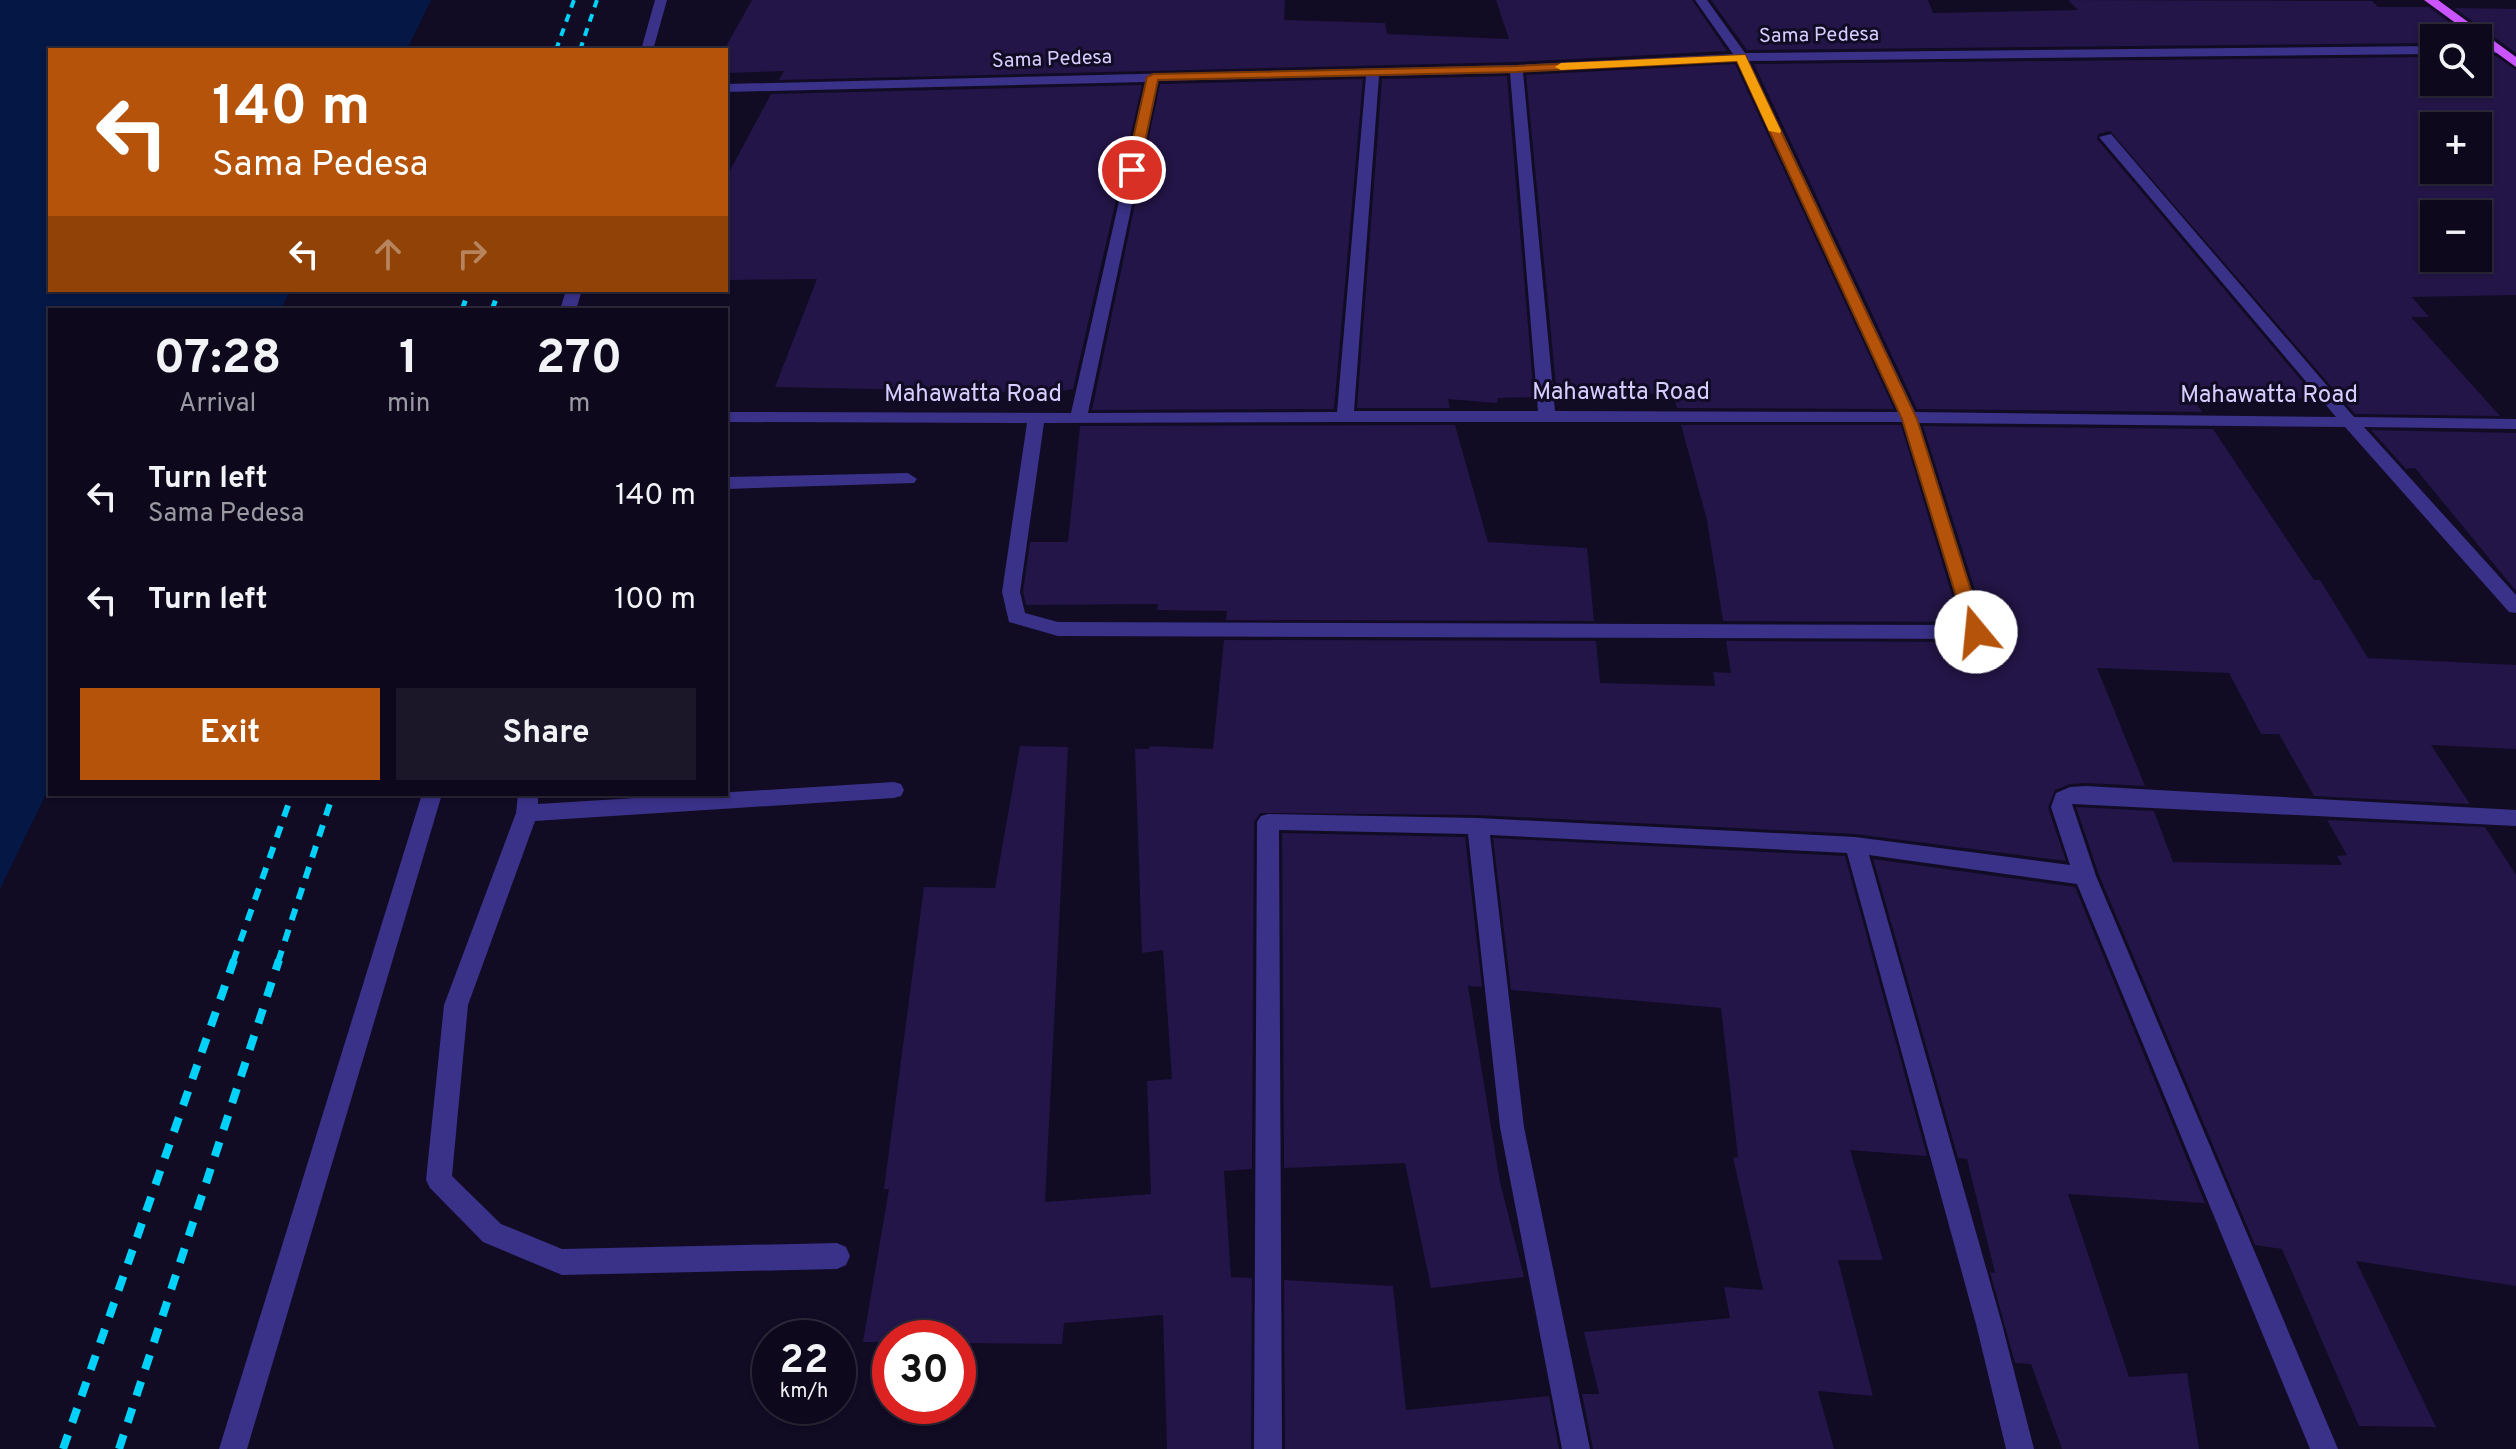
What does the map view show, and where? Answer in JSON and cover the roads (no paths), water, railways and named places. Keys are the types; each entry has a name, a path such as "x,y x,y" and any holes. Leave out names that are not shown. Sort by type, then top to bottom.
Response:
{"main road":[{"path":"2430,0 2516,63"}],"street":[{"path":"648,48 661,0"},
{"path":"1036,420 1011,592 1016,617 1032,624 1058,629 1976,632 1910,419 1741,57 1701,0"},
{"path":"2492,49 2497,49"},
{"name":"Sama Pedesa","path":"728,88 1516,69 1741,57 2420,50"},
{"path":"1516,69 1547,416"},
{"path":"1345,418 1373,73"},
{"path":"1078,419 1153,77"},
{"path":"2106,137 2348,420 2516,607"},
{"name":"Mahawatta Road","path":"728,417 1036,420 1547,416 2348,420 2516,424"},
{"path":"728,483 908,479"},
{"path":"728,796 894,790"},
{"path":"2324,1449 2085,876 2061,807 2063,799 2070,795 2516,818"},
{"path":"233,1449 431,796"},
{"path":"725,796 527,803 456,1005 439,1180 492,1233 562,1262 837,1256"},
{"path":"1268,1449 1268,822 1478,826 1855,845 2085,876"},
{"path":"1478,826 1512,1127 1576,1449"},
{"path":"1855,845 1989,1324 2020,1449"}],"water":[{"path":"0,0 431,0 408,48 48,48 48,292 289,292 282,308 48,308 48,790 0,889"}],"railway":[{"path":"557,48 574,0"},
{"path":"581,48 597,0"},
{"path":"463,308 468,292"},
{"path":"493,308 498,292"},
{"path":"233,962 291,796"},
{"path":"278,962 332,796"},
{"path":"63,1449 234,960"},
{"path":"119,1449 279,960"}]}
